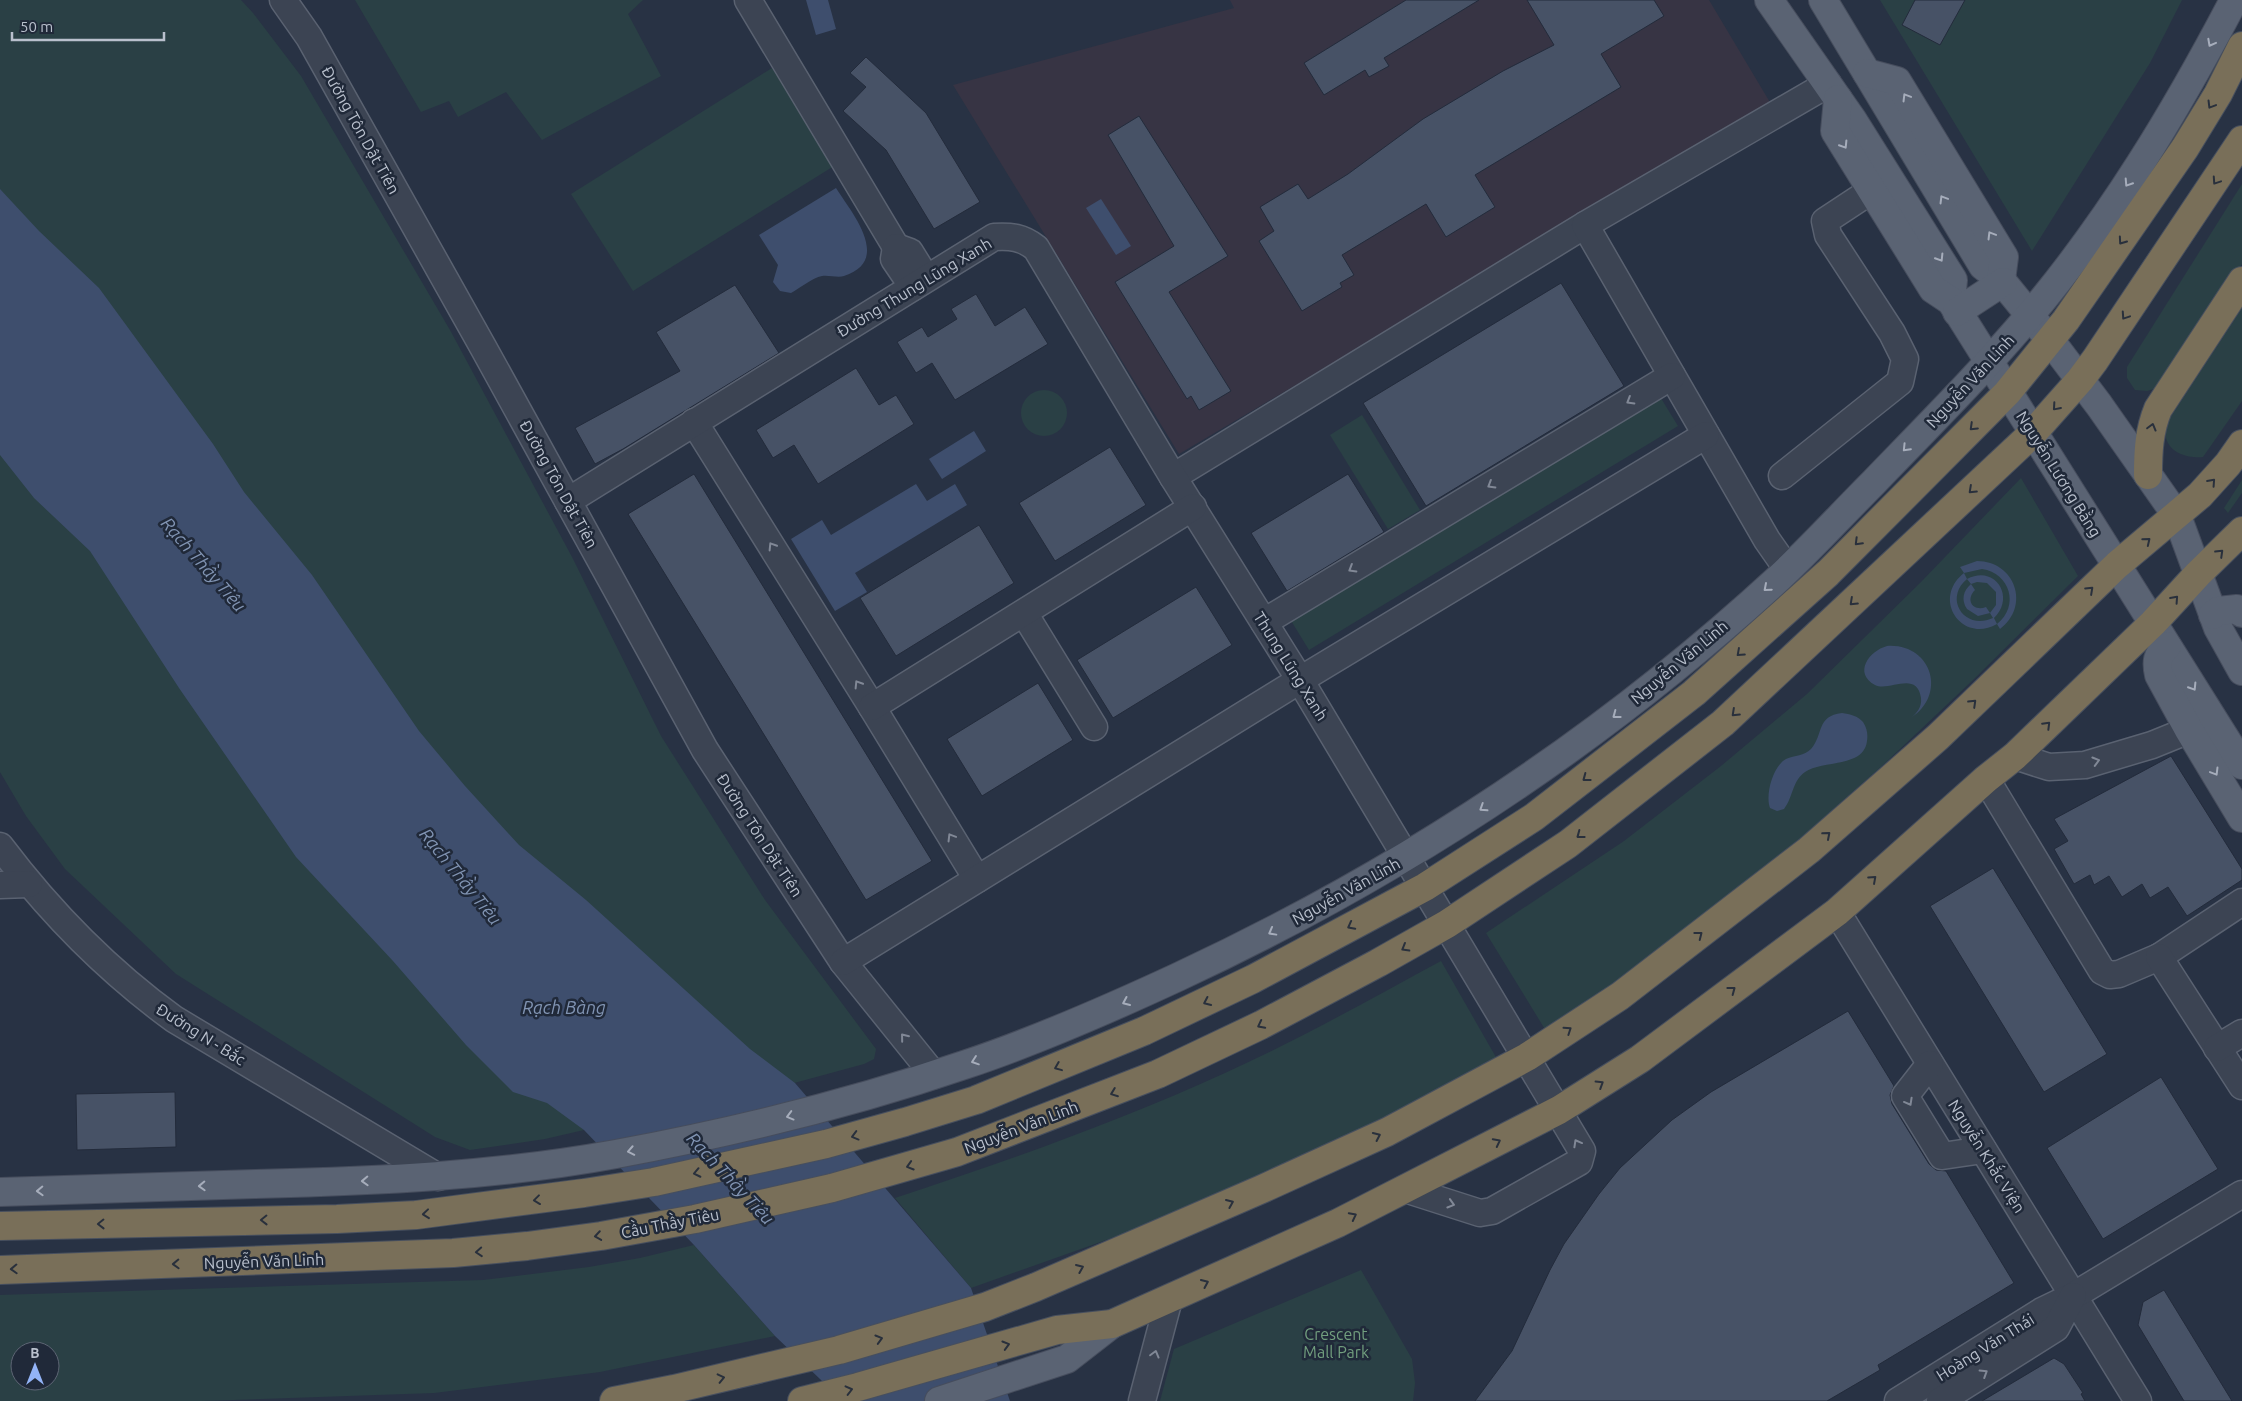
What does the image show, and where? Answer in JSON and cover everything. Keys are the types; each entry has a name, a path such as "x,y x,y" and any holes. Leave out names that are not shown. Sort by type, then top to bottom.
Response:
{"highway":[{"name":"Nguyễn Văn Linh","path":"0,1226 365,1218 458,1211 618,1188 725,1167 826,1144 935,1112 1020,1083 1183,1014 1253,979 1425,887 1534,817 1694,694 1806,593 2008,393 2080,302 2167,177 2218,94 2242,46"},
{"name":"Nguyễn Văn Linh","path":"957,1152 1116,1092 1198,1056 1261,1025 1447,924 1568,844 1723,723 2033,433 2080,380 2242,140"},
{"path":"2148,475 2149,441 2158,409 2242,281"},
{"path":"614,1401 674,1389 866,1342 948,1319 1036,1287 1262,1189 1387,1132 1527,1057 1620,996 1809,850 1938,737 2117,565 2177,516 2213,482 2242,444"},
{"path":"802,1401 858,1388 1057,1330 1112,1324 1296,1243 1559,1110 1640,1059 1836,912 1986,779 2160,634 2198,574 2242,531"},
{"name":"Cầu Thầy Tiêu","path":"527,1246 610,1234 771,1203 876,1176 957,1152"},
{"name":"Nguyễn Văn Linh","path":"0,1270 453,1254 527,1246"}],"main road":[{"path":"1768,0 1852,119 1953,280 1954,307 2002,281"},
{"path":"1823,0 1867,73 1897,81 2004,257 2002,281 2080,380 2177,516 2218,628 2242,671"},
{"name":"Nguyễn Văn Linh","path":"928,1077 1050,1034 1138,996 1266,935 1407,857 1514,788 1586,737 1659,680 1788,570 1945,409 2030,316 2060,278 2126,186 2197,70 2234,0"},
{"path":"1820,73 1842,33"},
{"name":"Nguyễn Lương Bằng","path":"1820,73 1834,131 1933,289 1954,307 2160,634"},
{"path":"1788,570 1806,593"},
{"path":"2213,614 2237,609 2242,614"},
{"path":"2160,634 2157,666 2159,675 2200,723 2242,765"},
{"path":"2200,723 2242,818"},
{"path":"0,1192 438,1177 500,1170 608,1155 708,1136 794,1115 928,1077"},
{"path":"939,1401 1068,1359 1112,1324"}],"street":[{"name":"Đường Tôn Dật Tiên","path":"283,0 309,37 705,750 843,962 928,1077"},
{"path":"748,0 896,247 910,252 920,282"},
{"path":"1173,477 1584,225 1820,73"},
{"path":"1782,476 1900,382 1905,359 1892,333 1828,235 1825,221 1872,190"},
{"path":"1584,225 1767,540 1788,570"},
{"name":"Đường Thung Lũng Xanh","path":"568,501 994,237 1008,236 1025,239 1036,248 1173,477"},
{"path":"1264,622 1672,376"},
{"path":"694,422 977,879"},
{"path":"843,962 1300,680 1706,435"},
{"name":"Thung Lũng Xanh","path":"1173,477 1300,680 1582,1151 1578,1162 1492,1211 1480,1213 1405,1189"},
{"path":"872,707 1193,508"},
{"path":"1024,614 1094,727"},
{"path":"2015,756 2049,767 2084,765 2152,745 2200,723"},
{"path":"1986,779 2102,971 2110,975 2119,974 2159,957 2242,902"},
{"name":"Đường N - Bắc","path":"0,846 29,884 136,992 174,1019 438,1177"},
{"path":"0,884 29,884"},
{"name":"Nguyễn Khắc Viện","path":"1836,912 2138,1401"},
{"path":"2159,957 2242,1086"},
{"path":"2217,1048 2242,1033"},
{"path":"1930,1064 1905,1096 1932,1141 1942,1156 1983,1150"},
{"path":"2073,1296 2242,1194"},
{"name":"Hoàng Văn Thái","path":"1898,1401 1940,1395 2056,1328 2073,1296"},
{"path":"1142,1401 1169,1299"}],"shaded area":[{"path":"1230,0 1709,0 1771,104 1179,454 953,85 1234,8"}],"green space":[{"path":"0,0 241,0 253,13 301,76 450,330 572,557 661,736 765,900 876,1049 874,1059 864,1064 754,1094 562,906 0,254"},
{"path":"355,0 643,0 628,14 661,76 542,140 506,92 458,117 449,101 421,112"},
{"path":"1880,0 2182,0 2150,63 2032,251"},
{"path":"772,68 834,166 633,291 571,194"},
{"path":"2242,184 2242,264 2161,387 2147,391 2135,390 2127,378 2127,367"},
{"path":"2242,308 2242,401 2203,457 2182,455 2173,450 2167,441 2166,424"},
{"path":"0,379 584,1130 545,1139 470,1150 435,1137 176,974 65,869 26,816 0,772"},
{"path":"1039,390 1049,390 1061,396 1066,404 1066,422 1061,430 1053,435 1039,436 1031,433 1024,426 1021,418 1021,408 1024,400 1031,393"},
{"path":"1659,395 1678,426 1309,650 1290,619"},
{"path":"1362,415 1420,510 1388,529 1330,435"},
{"path":"2021,478 2078,576 1973,680 1882,766 1710,919 1546,1031 1486,933 1624,841 1721,766 1807,694 1921,582"},
{"path":"2242,480 2242,493 2228,513 2224,508"},
{"path":"1441,961 1497,1059 1398,1116 1140,1228 971,1288 895,1198 1062,1140 1185,1091 1279,1047"},
{"path":"694,1245 775,1336 600,1372 434,1393 202,1401 0,1401 0,1295 483,1280 589,1267 640,1258"},
{"name":"Crescent Mall Park","path":"1361,1270 1412,1359 1415,1383 1413,1401 1160,1401 1174,1349"}],"water":[{"path":"806,0 828,0 836,29 816,35"},
{"path":"836,188 864,235 867,247 866,259 858,269 844,276 822,276 791,293 780,291 773,282 778,265 759,235"},
{"name":"Rạch Bàng","path":"0,189 39,231 99,288 213,444 244,492 312,575 419,731 465,786 519,845 586,900 750,1049 795,1083 971,1288 1010,1401 843,1401 775,1336 694,1245 584,1130 547,1103 513,1092 466,1045 393,961 296,857 179,688 90,551 34,498 0,455"},
{"path":"1101,199 1131,246 1116,255 1086,208"},
{"path":"974,431 986,451 942,479 929,459"},
{"path":"916,484 927,501 955,484 967,505 855,573 867,592 835,611 791,539 822,520 831,535"},
{"path":"1977,561 1990,563 2001,568 2009,576 2014,586 2016,597 2015,609 2000,629 1997,624 2004,617 2010,600 2009,591 2005,583 1992,572 1982,569 1964,573 1960,567"},
{"path":"1964,573 1967,579 1986,576 1994,579 2003,592 2000,610 1994,618 1997,624 1984,629 1972,628 1962,624 1955,616 1951,606 1950,595 1955,583","holes":["1967,579 1971,584 1977,582 1987,583 1996,592 1996,605 1990,613 1993,618 1983,621 1974,620 1966,617 1960,611 1957,604 1957,595 1960,587"]},
{"path":"1971,584 1975,590 1971,598 1972,604 1977,608 1986,607 1990,613 1978,616 1967,609 1964,596"},
{"path":"1887,646 1902,647 1915,653 1924,661 1929,672 1931,684 1929,696 1922,708 1913,716 1919,710 1921,704 1921,698 1914,685 1908,683 1888,686 1875,685 1865,675 1864,669 1869,657"},
{"path":"1842,713 1859,718 1863,722 1867,736 1864,750 1851,760 1812,768 1805,772 1795,785 1784,809 1777,811 1770,808 1769,789 1777,768 1786,759 1811,749 1824,722 1834,715"}],"building":[{"path":"1406,0 1479,0 1384,58 1389,66 1369,77 1365,70 1324,95 1304,63"},
{"path":"1527,0 1654,0 1664,16 1601,54 1621,87 1475,175 1495,207 1446,237 1426,204 1342,255 1354,275 1340,283 1342,287 1302,311 1259,241 1274,231 1260,207 1298,184 1308,199 1348,174 1423,119 1503,71 1554,45"},
{"path":"1915,0 1965,0 1940,45 1902,25"},
{"path":"866,57 926,113 980,202 934,229 886,150 843,111 866,87 850,73"},
{"path":"1139,116 1228,256 1169,292 1231,391 1199,410 1191,396 1187,399 1115,282 1174,246 1108,135"},
{"path":"1561,283 1624,386 1426,506 1363,403"},
{"path":"735,285 779,353 623,449 595,464 575,428 680,371 656,332"},
{"path":"976,294 995,326 1025,307 1048,344 955,400 932,363 916,373 897,342 922,327 928,337 957,319 951,309"},
{"path":"856,368 879,405 896,395 914,424 818,484 794,445 773,458 756,430"},
{"path":"1110,447 1146,505 1055,561 1019,503"},
{"path":"694,474 932,861 866,900 628,514"},
{"path":"1348,474 1384,532 1287,591 1251,533"},
{"path":"979,525 1014,583 896,656 860,598"},
{"path":"1196,587 1232,645 1113,718 1077,660"},
{"path":"1038,683 1073,740 982,796 947,739"},
{"path":"2171,756 2242,869 2242,880 2187,916 2168,887 2150,898 2142,884 2122,897 2109,876 2094,885 2090,875 2074,884 2054,849 2068,841 2054,819"},
{"path":"1993,868 2107,1054 2044,1092 1930,906"},
{"path":"1848,1011 1894,1086 1890,1095 1892,1104 1929,1164 1936,1170 1946,1171 2014,1283 1878,1365 1880,1370 1827,1401 1475,1401 1512,1351 1564,1244 1620,1168 1672,1120 1711,1092"},
{"path":"2161,1077 2218,1169 2103,1239 2047,1148"},
{"path":"175,1092 176,1147 77,1150 76,1094"},
{"path":"2164,1290 2232,1401 2184,1401 2138,1325 2143,1302"},
{"path":"2054,1358 2064,1364 2083,1393 2081,1394 2085,1401 1982,1401"}],"water label":[{"name":"Rạch Thầy Tiêu","path":"204,564"},
{"name":"Rạch Thầy Tiêu","path":"461,876"},
{"name":"Rạch Thầy Tiêu","path":"731,1178"}]}
